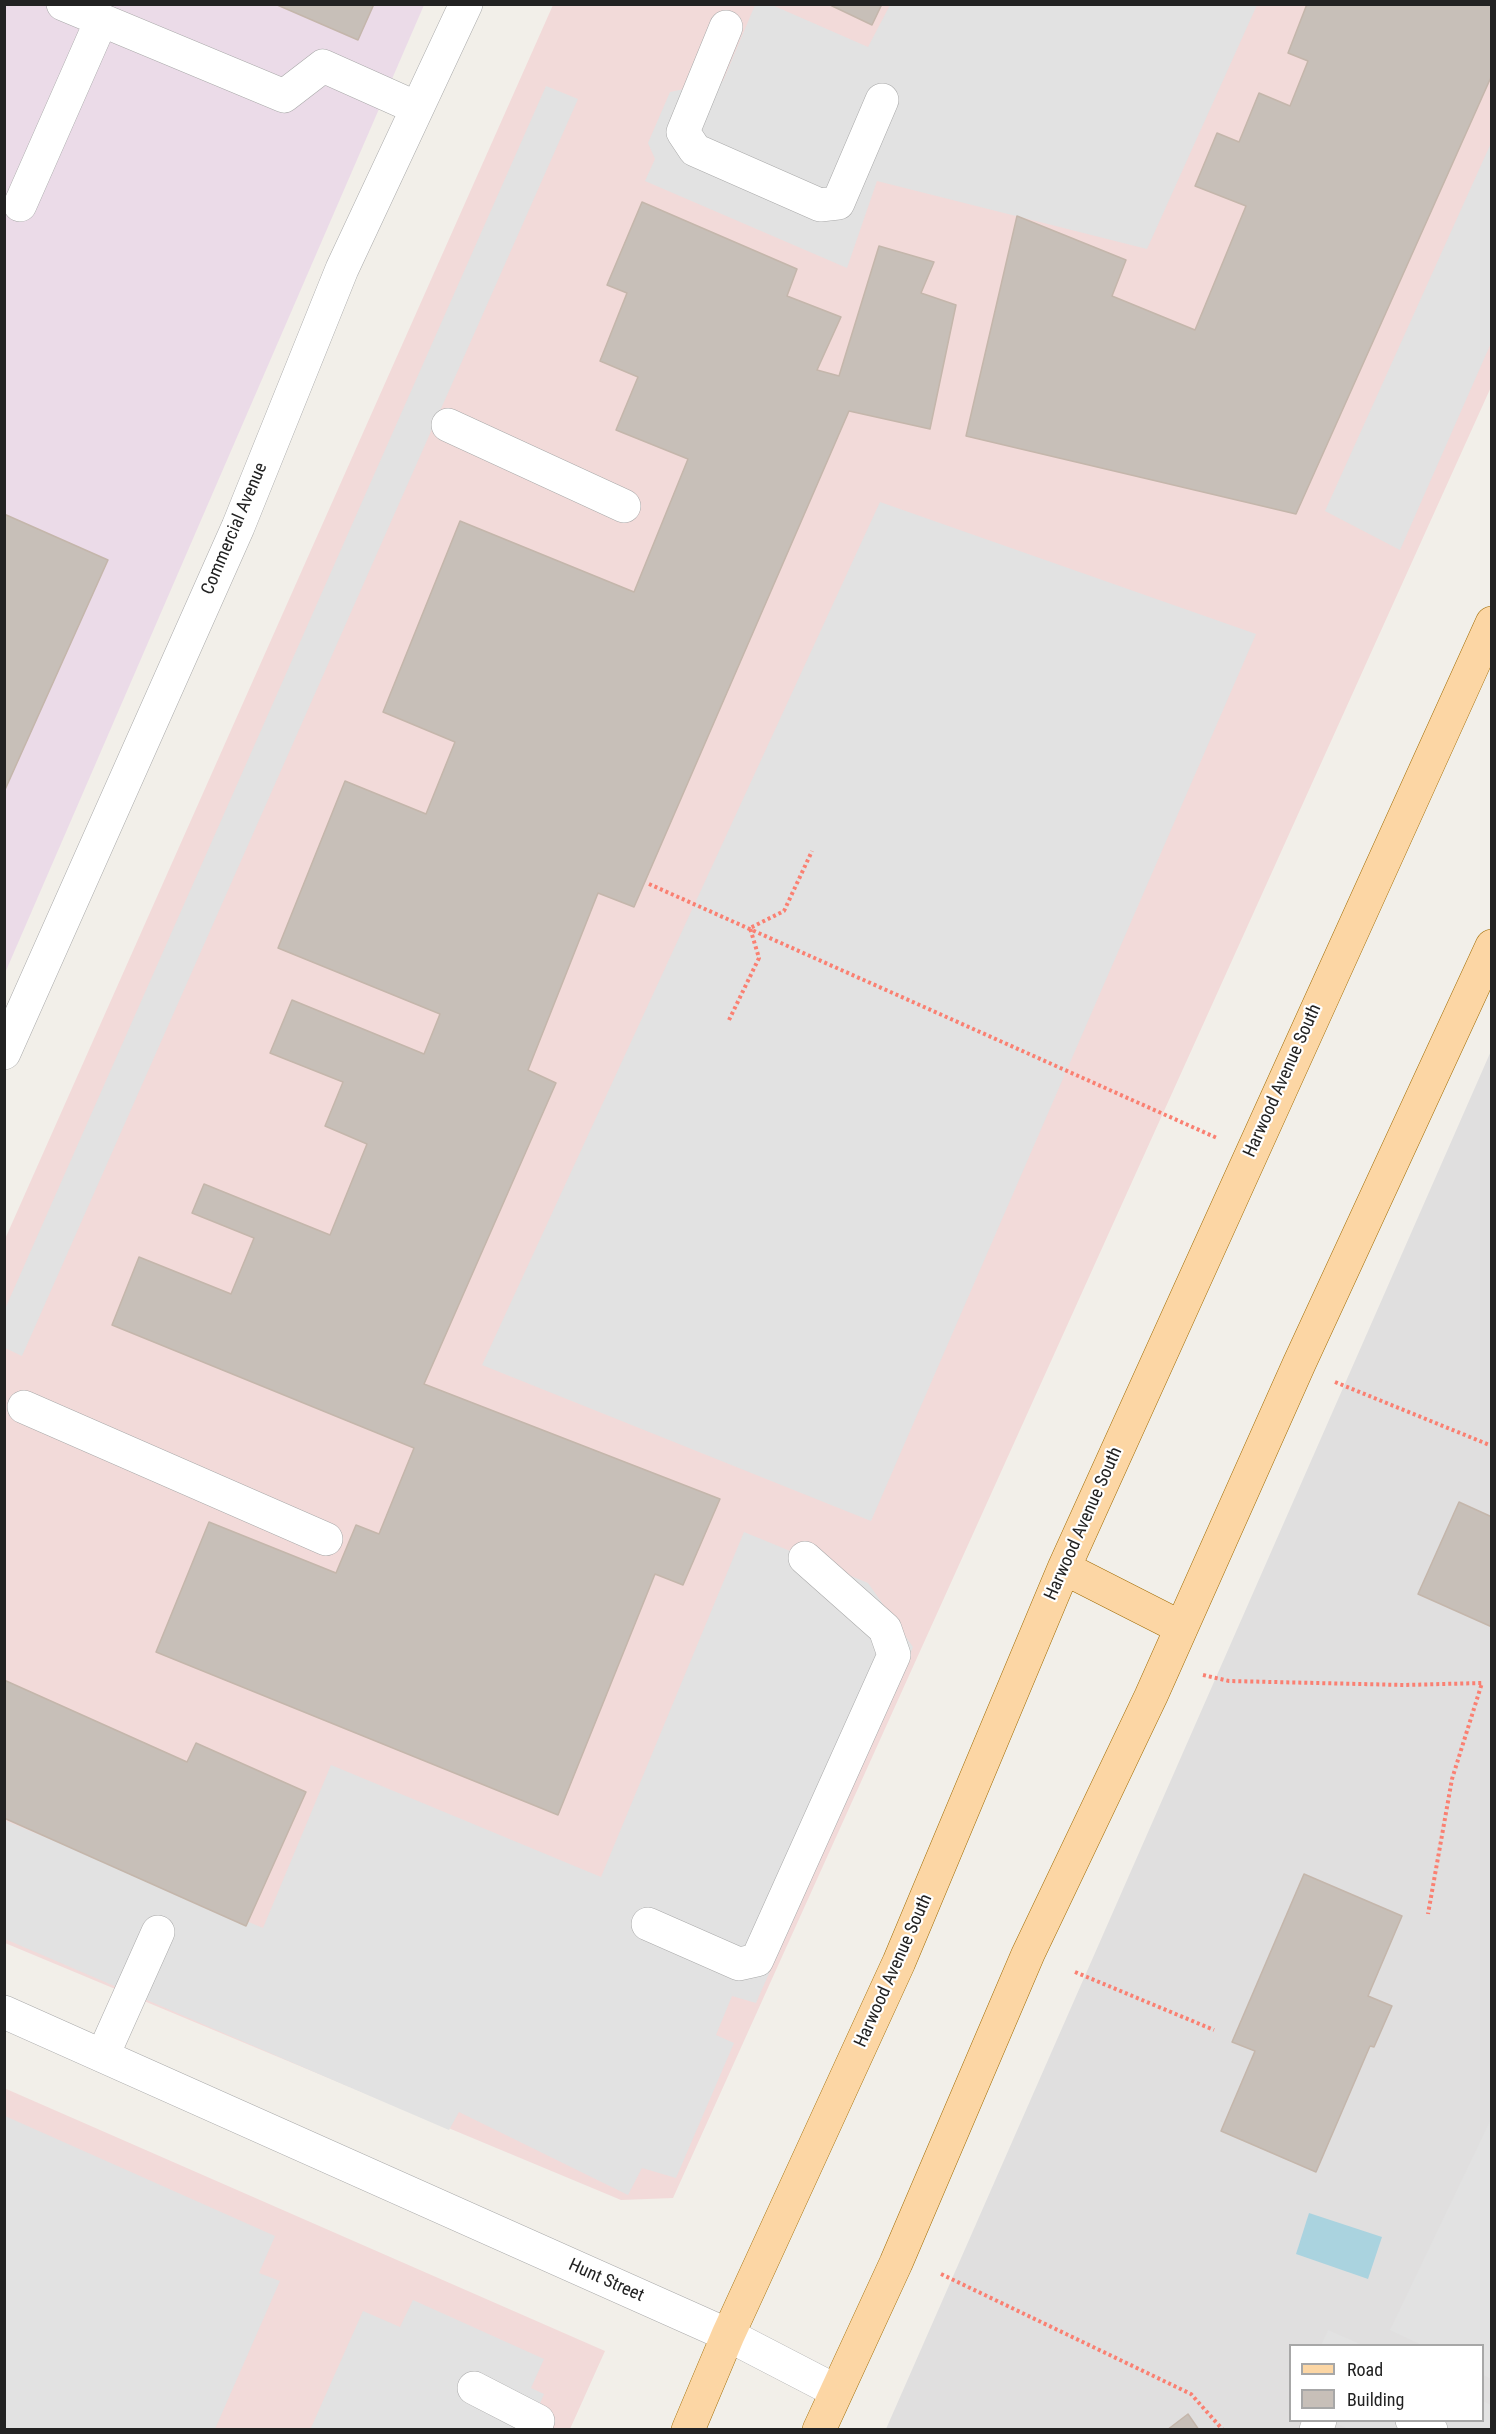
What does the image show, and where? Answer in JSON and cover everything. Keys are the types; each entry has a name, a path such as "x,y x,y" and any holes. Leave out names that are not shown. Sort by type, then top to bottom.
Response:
{"main road":[{"name":"Harwood Avenue South","path":"688,2430 728,2335 899,1962 1064,1568 1250,1153 1484,664 1491,623"},
{"path":"819,2430 896,2263 1028,1954 1151,1696 1180,1627 1491,946"},
{"path":"1064,1568 1180,1627"}],"street":[{"path":"63,4 284,96 323,66 417,108"},
{"name":"Commercial Avenue","path":"4,1053 238,527 342,269 466,4"},
{"path":"20,205 101,21"},
{"path":"726,27 683,132 695,150 820,205 838,202 882,100"},
{"path":"448,425 624,506"},
{"path":"24,1407 326,1539"},
{"path":"648,1924 739,1964 757,1960 894,1655 885,1629 805,1558"},
{"path":"103,2055 158,1932"},
{"name":"Hunt Street","path":"4,2012 728,2335 836,2391"},
{"path":"474,2388 538,2421 534,2430"},
{"path":"1414,2422 1431,2430"}],"path":[{"path":"750,928 784,911 812,851"},
{"path":"649,884 1250,1153"},
{"path":"729,1020 759,958 750,928"},
{"path":"1335,1382 1491,1446"},
{"path":"1203,1674 1229,1681 1404,1685 1482,1683 1452,1779 1428,1914"},
{"path":"1075,1972 1214,2030"},
{"path":"940,2274 1191,2394 1223,2430"}],"shaded area":[{"path":"5,5 424,5 5,973"},
{"path":"553,5 1491,5 1491,387 673,2198 621,2200 5,1943 5,1239"},
{"path":"755,5 772,5 868,47 890,5 1257,5 1147,249 877,181 847,268 645,181 655,159 648,143 670,92 723,81"},
{"path":"546,86 578,99 22,1356 5,1348 5,1309"},
{"path":"1491,143 1491,343 1400,550 1325,511"},
{"path":"880,502 1256,634 871,1521 482,1365"},
{"path":"1491,1051 1491,2429 886,2429"},
{"path":"744,1532 868,1583 913,1647 756,2003 732,1996 716,2035 734,2043 676,2178 642,2168 628,2195 459,2112 449,2130 5,1939 4,1820 263,1928 331,1765 601,1877"},
{"path":"4,2088 605,2351 570,2429 5,2429"},
{"path":"5,2116 275,2236 259,2273 280,2281 215,2429 5,2429"},
{"path":"1491,2119 1492,2379 1484,2375 1484,2344 1420,2344 1390,2330"},
{"path":"413,2300 544,2359 531,2388 544,2394 529,2429 310,2430 363,2311 400,2327"},
{"path":"1328,2330 1360,2344 1321,2344"},
{"path":"1484,2402 1491,2405 1491,2429 1349,2429 1332,2422 1484,2422"}],"water":[{"path":"1309,2213 1382,2237 1368,2279 1296,2254"}],"building":[{"path":"275,4 374,4 358,40"},
{"path":"828,4 882,4 872,25"},
{"path":"1307,4 1492,4 1492,75 1296,514 966,436 1017,216 1126,260 1112,296 1195,330 1246,206 1195,186 1217,133 1239,142 1259,93 1290,106 1308,61 1288,53"},
{"path":"642,202 797,269 787,296 841,317 817,370 839,376 879,246 934,262 921,293 956,305 930,429 849,411 634,907 598,893 528,1070 556,1083 424,1384 720,1499 683,1585 655,1574 558,1815 156,1652 209,1522 336,1573 356,1525 379,1534 414,1448 112,1325 139,1257 231,1294 254,1238 192,1213 204,1184 330,1235 367,1144 325,1126 343,1082 270,1053 292,1000 424,1054 440,1014 278,948 345,781 426,814 455,742 383,712 460,521 634,592 688,459 616,430 638,377 600,361 627,293 607,285"},
{"path":"4,514 108,560 4,792"},
{"path":"1459,1502 1492,1517 1492,1627 1418,1594"},
{"path":"4,1680 187,1762 196,1743 306,1792 246,1926 4,1818"},
{"path":"1304,1874 1402,1916 1368,1996 1392,2006 1374,2047 1370,2046 1316,2172 1221,2131 1255,2051 1232,2042"},
{"path":"1188,2414 1199,2430 1167,2430"}]}
